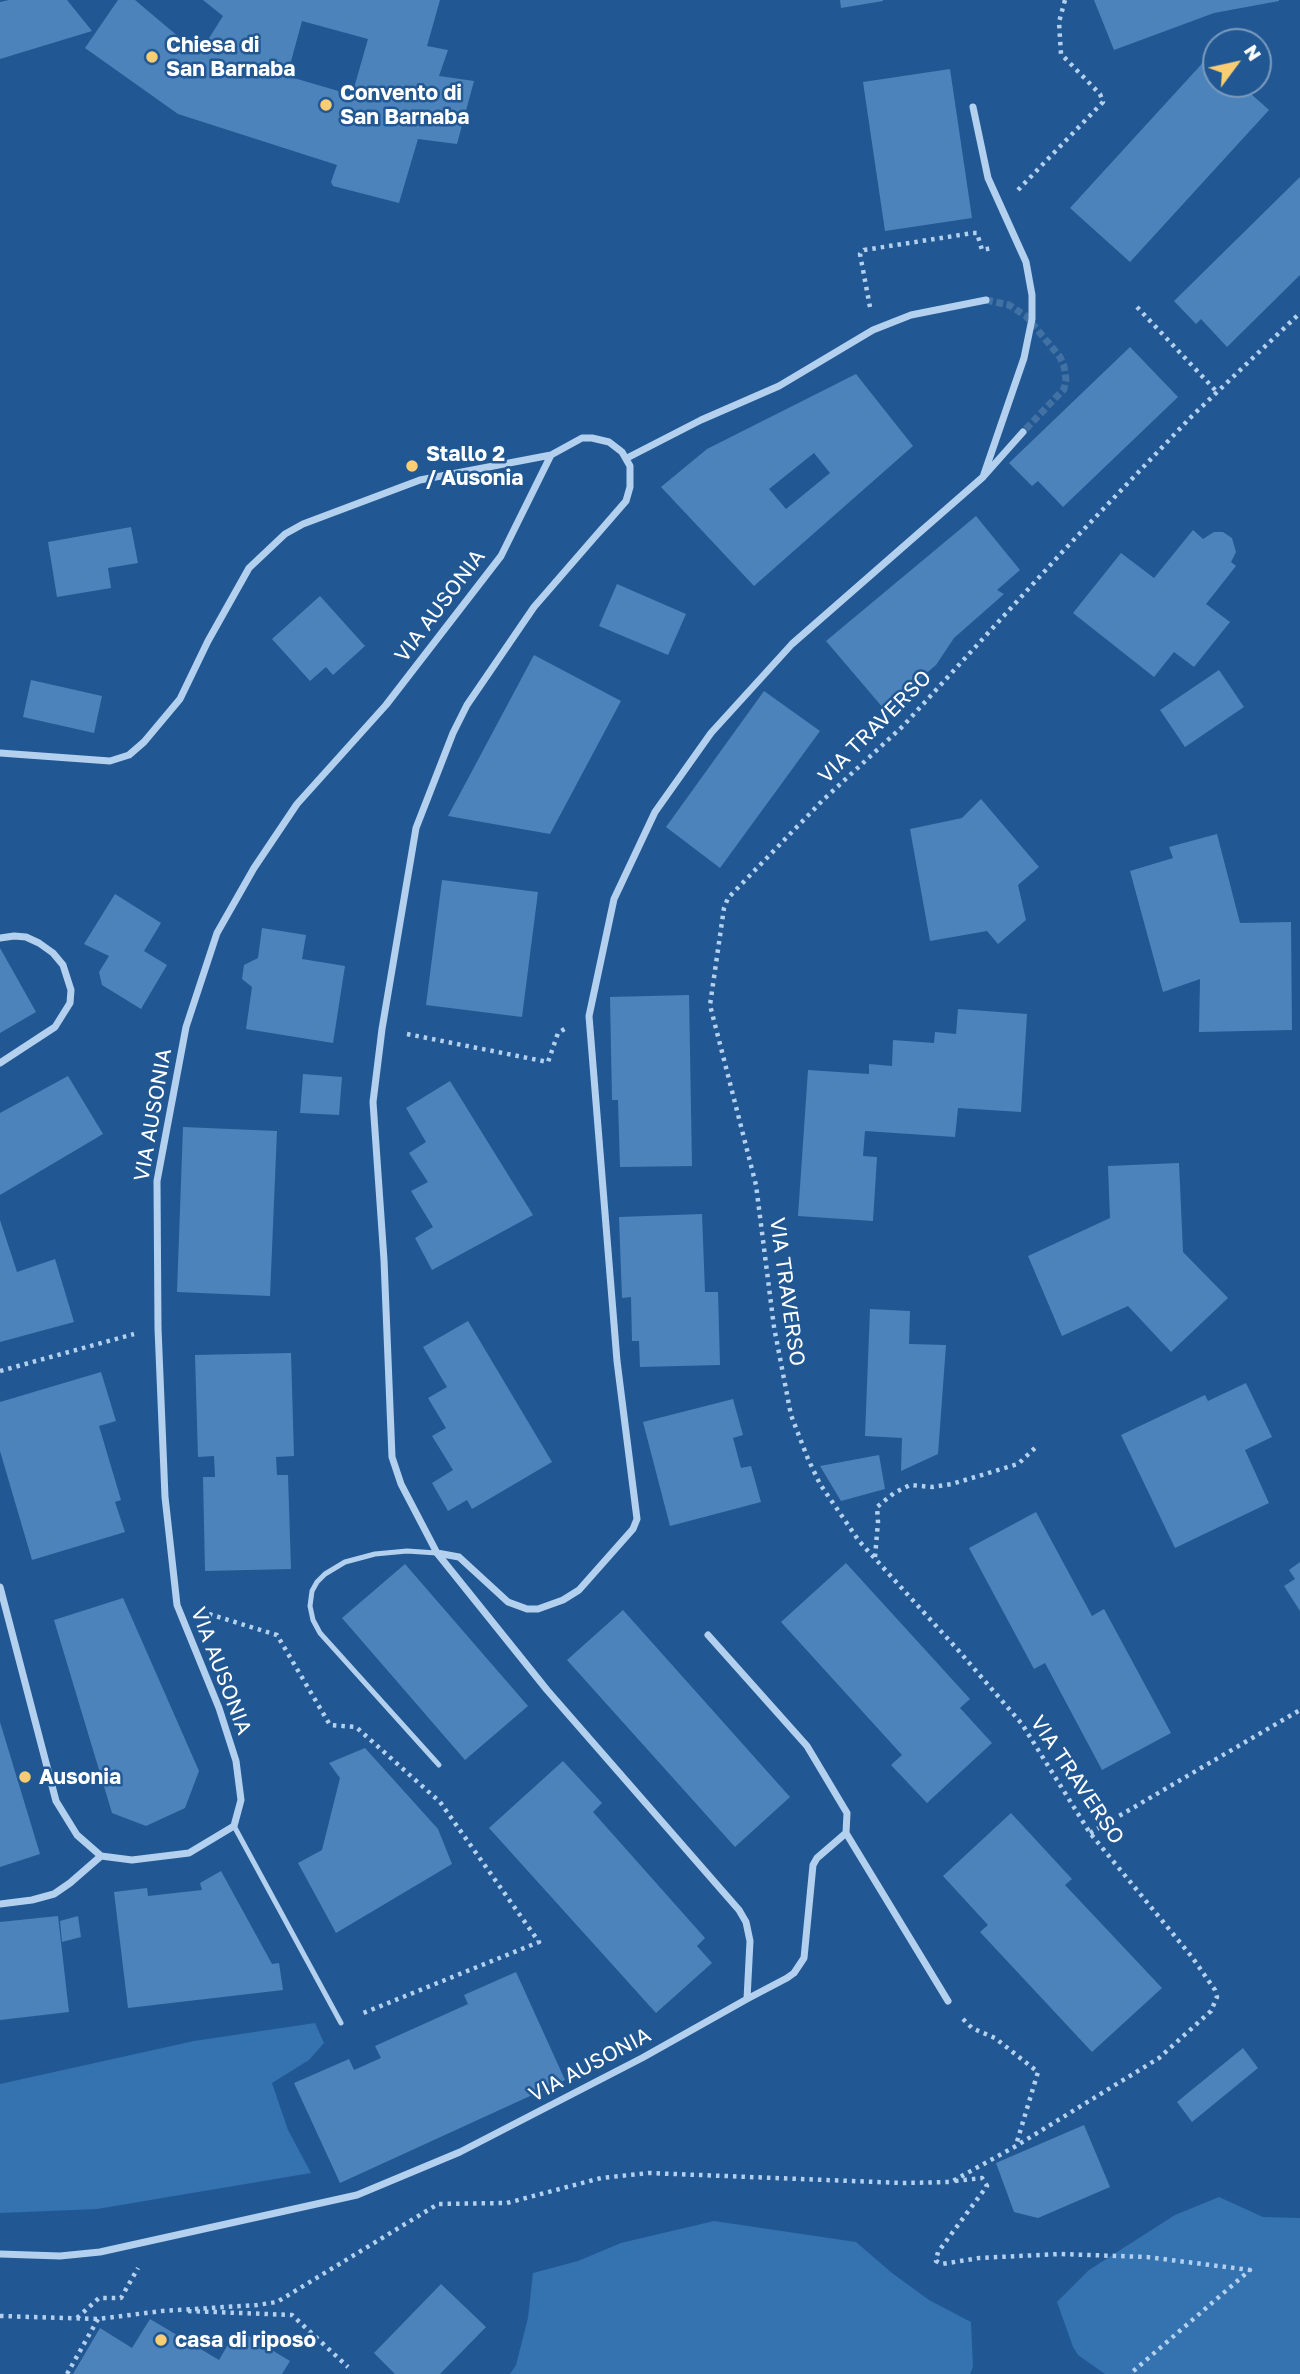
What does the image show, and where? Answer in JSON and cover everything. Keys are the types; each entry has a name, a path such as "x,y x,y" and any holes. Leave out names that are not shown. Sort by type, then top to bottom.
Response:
{"street":[{"path":"973,107 988,178 1026,262 1032,295 1032,319 1018,381 983,477"},
{"path":"627,458 701,420 779,386 873,330 911,315 986,300"},
{"path":"438,1553 459,1557 508,1602 527,1609 538,1609 563,1600 579,1590 627,1538 637,1519 617,1361 589,1016 614,899 655,812 710,733 792,644 983,477 1023,432"},
{"path":"0,753 110,761 130,755 144,743 180,699 208,641 249,568 285,534 303,524 420,480 551,455 571,442 592,438 617,447 627,458 631,480 625,501 534,607 467,705 453,733 416,828 382,1029 373,1102 384,1260 392,1457 401,1485 438,1553 547,1690 746,1922 750,1941 747,1998"},
{"name":"VIA AUSONIA","path":"234,1826 241,1800 236,1762 219,1708 177,1605 165,1497 158,1328 158,1181 186,1027 217,933 254,868 298,804 386,705 501,556 551,455"},
{"path":"0,938 14,936 39,943 53,953 63,965 71,990 70,1003 55,1027 0,1063"},
{"path":"0,1587 56,1801 77,1835 101,1856 131,1860 189,1853 234,1826"},
{"path":"708,1636 807,1746 846,1813 846,1833 948,2001"},
{"name":"VIA AUSONIA","path":"0,2255 60,2256 100,2252 357,2195 460,2152 642,2058 786,1978 800,1966 804,1958 813,1865 817,1858 846,1833"},
{"path":"0,1904 54,1894 101,1856"}],"lane":[{"path":"438,1553 407,1550 375,1554 345,1562 317,1582 312,1591 310,1606 320,1633 439,1765"},
{"path":"234,1826 341,2023"}],"path":[{"path":"1001,208 1102,102 1100,94 1061,54 1059,22 1065,0"},
{"path":"874,313 871,310 860,254 864,250 973,233 977,233 982,250 1017,243"},
{"path":"1137,307 1217,392"},
{"name":"VIA TRAVERSO","path":"162,2311 277,2302 438,2204 507,2203 601,2178 649,2173 902,2183 951,2182 1016,2146 1159,2058 1211,2011 1217,1997 1215,1990 1192,1957 1090,1833 1022,1724 859,1541 820,1484 797,1436 791,1415 774,1327 756,1185 710,1005 724,908 728,898 824,800 903,726 1065,549 1217,392 1300,313"},
{"path":"382,1029 548,1062 558,1032 589,1016"},
{"path":"0,1371 158,1328"},
{"path":"875,1557 877,1507 894,1493 911,1485 932,1487 952,1484 1018,1464 1036,1447"},
{"path":"177,1605 277,1635 330,1725 356,1727 440,1802 539,1942 341,2023"},
{"path":"1090,1833 1300,1710"},
{"path":"948,2001 972,2028 995,2038 1038,2072 1016,2146"},
{"path":"951,2182 982,2178 987,2186 938,2252 936,2261 942,2264 979,2258 1060,2254 1147,2257 1250,2270 1130,2374"},
{"path":"77,2318 99,2298 121,2298 129,2284"},
{"path":"0,2316 98,2319 162,2311 292,2315 348,2367"},
{"path":"67,2374 98,2319"}],"shaded area":[{"path":"315,2023 324,2043 309,2060 272,2083 288,2130 311,2173 97,2209 0,2213 0,2084 194,2041"},
{"path":"1219,2197 1263,2217 1300,2218 1300,2374 1105,2374 1078,2355 1057,2302 1089,2270 1175,2215"},
{"path":"714,2221 856,2242 929,2300 971,2322 973,2367 970,2374 510,2374 516,2365 528,2318 533,2273 578,2261 621,2243"}],"building":[{"path":"67,0 92,31 0,59 0,2"},
{"name":"Convento di San Barnaba","path":"118,0 135,0 199,54 223,16 203,0 440,0 427,46 448,50 439,76 474,81 457,144 418,139 399,203 333,186 331,182 337,165 178,114 85,48","holes":["302,21 368,39 352,95 287,76"]},
{"path":"840,0 883,0 883,1 841,8"},
{"path":"1094,0 1279,1 1214,13 1114,50"},
{"path":"1202,64 1202,98 1256,98 1269,110 1130,262 1070,208"},
{"path":"950,69 972,218 885,231 863,82"},
{"path":"1300,177 1300,275 1227,347 1201,319 1196,324 1174,301"},
{"path":"1130,347 1178,397 1063,507 1038,481 1032,486 1009,463"},
{"path":"856,374 913,446 754,586 661,487 707,449","holes":["814,453 830,473 786,509 769,489"]},
{"path":"976,516 1020,570 997,590 1004,594 954,638 936,665 884,709 826,641"},
{"path":"131,527 138,563 108,568 111,588 57,597 48,542"},
{"path":"1193,530 1203,539 1214,532 1223,532 1232,538 1236,552 1231,562 1236,566 1206,604 1230,622 1194,667 1174,652 1154,677 1073,613 1121,553 1154,578"},
{"path":"617,584 686,614 668,655 599,626"},
{"path":"320,596 365,646 333,675 326,667 310,681 272,639"},
{"path":"534,655 621,701 550,834 448,816"},
{"path":"1219,670 1244,707 1185,747 1160,710"},
{"path":"31,680 102,696 94,733 23,717"},
{"path":"764,691 820,731 720,868 666,827"},
{"path":"981,799 1039,867 1018,885 1026,920 998,944 987,931 930,941 910,829 962,818"},
{"path":"1217,834 1240,923 1291,922 1292,1030 1199,1032 1200,979 1163,992 1130,871 1173,858 1169,847"},
{"path":"442,880 538,892 522,1017 426,1005"},
{"path":"115,894 161,923 144,951 167,965 141,1009 102,985 99,972 109,956 84,944"},
{"path":"262,928 306,935 302,959 345,966 333,1043 246,1029 252,987 242,979 244,965 258,958"},
{"path":"0,948 36,1012 0,1033"},
{"path":"689,995 692,1166 620,1167 618,1100 612,1100 610,997"},
{"path":"958,1009 1027,1014 1021,1112 958,1108 955,1137 865,1131 863,1156 877,1157 873,1221 798,1216 808,1070 869,1074 869,1064 892,1066 893,1040 934,1043 935,1032 956,1034"},
{"path":"303,1074 342,1077 339,1115 300,1113"},
{"path":"68,1076 103,1134 0,1195 0,1113"},
{"path":"450,1081 533,1215 432,1270 415,1238 433,1227 411,1191 428,1182 409,1153 426,1142 406,1108"},
{"path":"183,1127 277,1131 270,1296 177,1292"},
{"path":"1179,1163 1183,1252 1228,1298 1171,1352 1128,1306 1062,1336 1028,1256 1110,1218 1108,1166"},
{"path":"702,1214 705,1292 718,1292 720,1365 640,1367 639,1341 632,1341 631,1297 622,1298 619,1217"},
{"path":"0,1220 17,1272 55,1259 74,1322 0,1342"},
{"path":"870,1309 910,1311 909,1344 946,1345 938,1454 901,1471 902,1438 865,1436"},
{"path":"468,1321 552,1462 472,1509 467,1500 448,1511 432,1483 453,1470 432,1436 446,1428 428,1398 447,1387 423,1347"},
{"path":"291,1353 294,1456 276,1457 277,1475 288,1475 291,1569 205,1571 203,1477 215,1477 214,1456 198,1457 195,1355"},
{"path":"101,1372 116,1421 99,1426 121,1500 115,1502 125,1532 32,1560 0,1451 0,1402"},
{"path":"1246,1383 1272,1437 1245,1450 1269,1503 1175,1548 1121,1435 1205,1395 1208,1401"},
{"path":"733,1399 743,1435 733,1438 741,1468 751,1466 761,1502 670,1526 643,1422"},
{"path":"879,1455 885,1489 841,1501 820,1466"},
{"path":"1036,1512 1092,1616 1104,1609 1171,1733 1102,1770 1045,1663 1034,1669 969,1548"},
{"path":"1300,1562 1300,1611 1284,1586 1295,1579 1289,1570"},
{"path":"846,1563 970,1699 960,1708 992,1743 927,1803 891,1765 902,1755 781,1622"},
{"path":"405,1564 528,1706 465,1760 342,1618"},
{"path":"123,1598 199,1771 185,1808 146,1826 112,1813 54,1620"},
{"path":"623,1610 790,1797 735,1847 567,1660"},
{"path":"0,1722 40,1854 0,1867"},
{"path":"365,1748 438,1829 452,1864 336,1933 298,1863 322,1850 340,1778 329,1763"},
{"path":"563,1761 602,1803 593,1812 705,1938 697,1946 712,1963 656,2013 489,1828"},
{"path":"1011,1813 1072,1879 1065,1885 1162,1988 1092,2052 980,1932 988,1925 943,1876"},
{"path":"221,1871 272,1964 279,1963 283,1990 128,2008 114,1892 147,1888 148,1896 202,1890 200,1883"},
{"path":"58,1916 69,2012 0,2020 0,1922"},
{"path":"78,1916 81,1937 62,1942 60,1921"},
{"path":"516,1972 565,2080 340,2183 294,2083 349,2059 354,2070 381,2058 375,2046 468,2004 464,1995"},
{"path":"1243,2048 1258,2068 1192,2122 1177,2102"},
{"path":"1084,2125 1110,2187 1038,2218 1014,2212 996,2163"},
{"path":"441,2284 486,2327 440,2374 395,2374 374,2353"},
{"name":"casa di riposo","path":"150,2319 219,2360 237,2329 290,2361 282,2374 73,2374 100,2328 132,2348"}],"tunnel":[{"path":"986,300 1009,305 1026,316 1060,357 1064,366 1064,389 1023,432"}],"place":[{"name":"Chiesa di San Barnaba","path":"152,57"},
{"name":"Convento di San Barnaba","path":"326,105"},
{"name":"Stallo 2 / Ausonia","path":"412,466"},
{"name":"Ausonia","path":"25,1777"},
{"name":"casa di riposo","path":"161,2340"}]}
